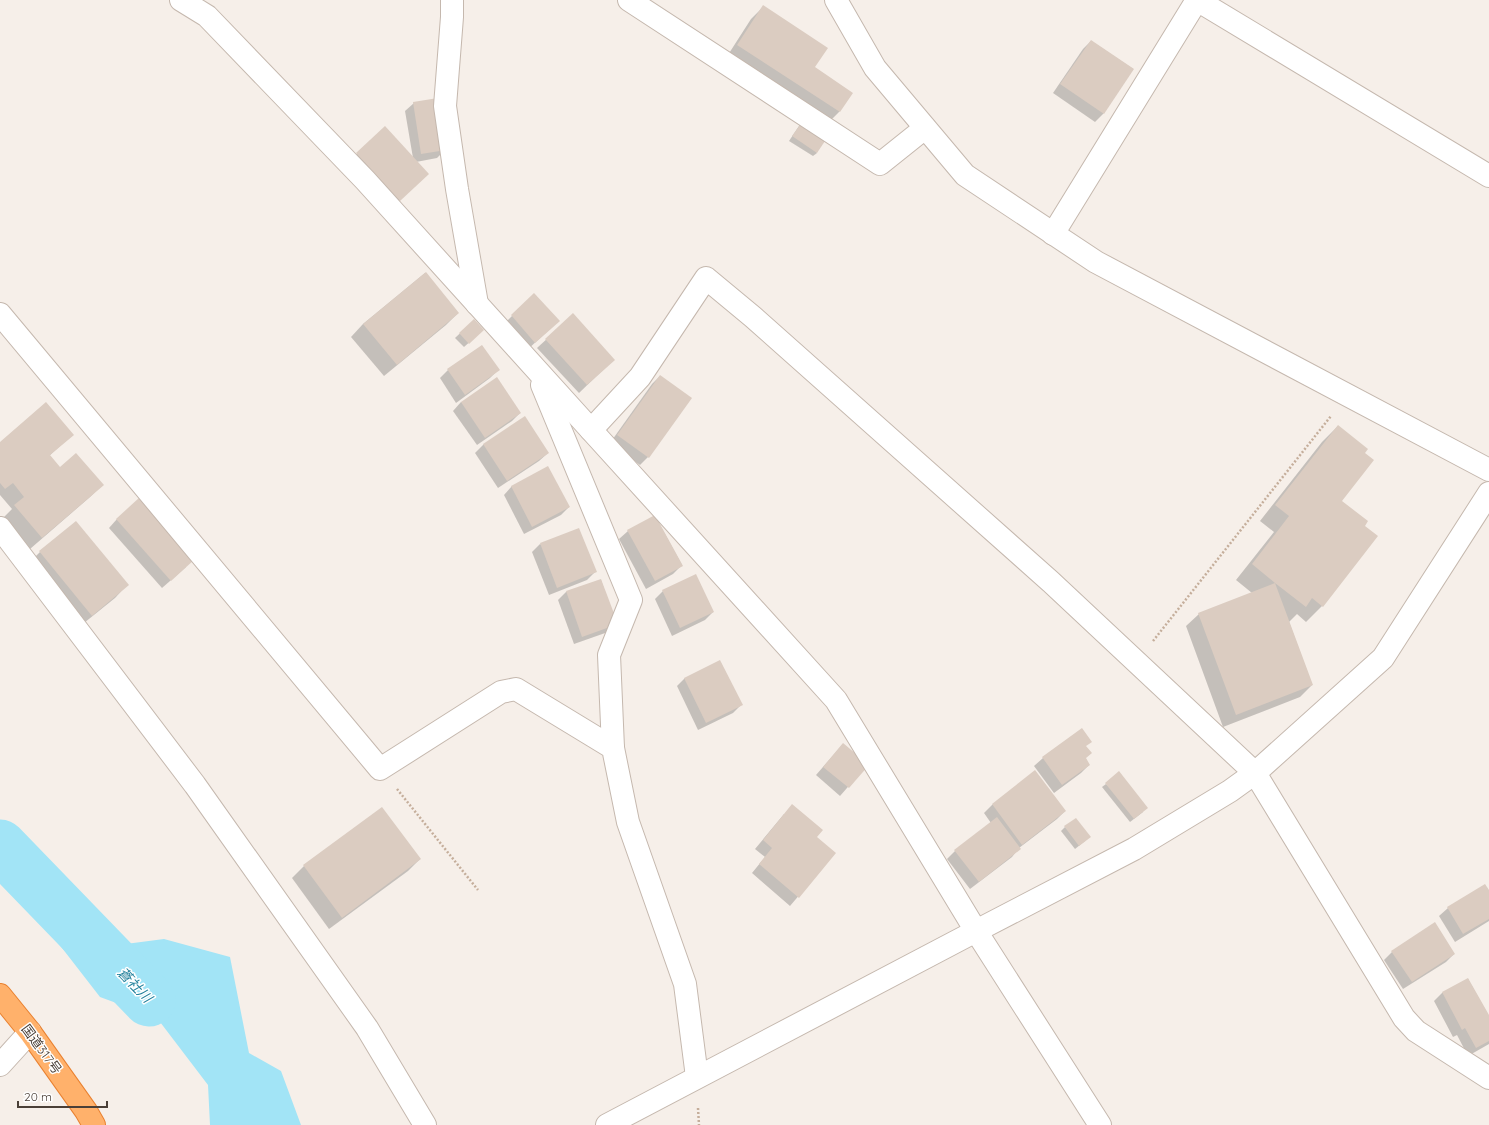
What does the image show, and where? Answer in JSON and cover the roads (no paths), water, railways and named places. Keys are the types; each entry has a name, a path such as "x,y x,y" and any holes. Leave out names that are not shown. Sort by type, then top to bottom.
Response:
{"highway":[{"name":"国道317号","path":"0,995 30,1032 86,1111 94,1125"}],"street":[{"path":"181,0 207,16 365,180 836,700 976,931 1100,1125"},
{"path":"452,0 445,106 457,189 477,304"},
{"path":"629,0 880,164 925,128"},
{"path":"836,0 874,68 965,175 1096,262 1489,470"},
{"path":"1053,234 1197,0 1489,176"},
{"path":"590,430 640,377 706,278 753,317 1051,582 1255,773 1404,1018 1416,1031 1487,1073"},
{"path":"0,314 380,769 501,692 516,689 613,748"},
{"path":"536,370 632,600 609,656 613,748 628,822 685,984 697,1077"},
{"path":"607,1125 1134,849 1230,791 1255,773 1383,658 1489,493"},
{"path":"0,528 195,785 367,1028 425,1125"},
{"path":"0,1066 30,1032"}],"water":[{"path":"0,820 95,948 164,939 230,957 249,1053 281,1071 301,1125 210,1125 208,1085 157,1018 100,997 0,868"}],"waterway":[{"name":"蒼社川","path":"0,846 149,1000"}]}
